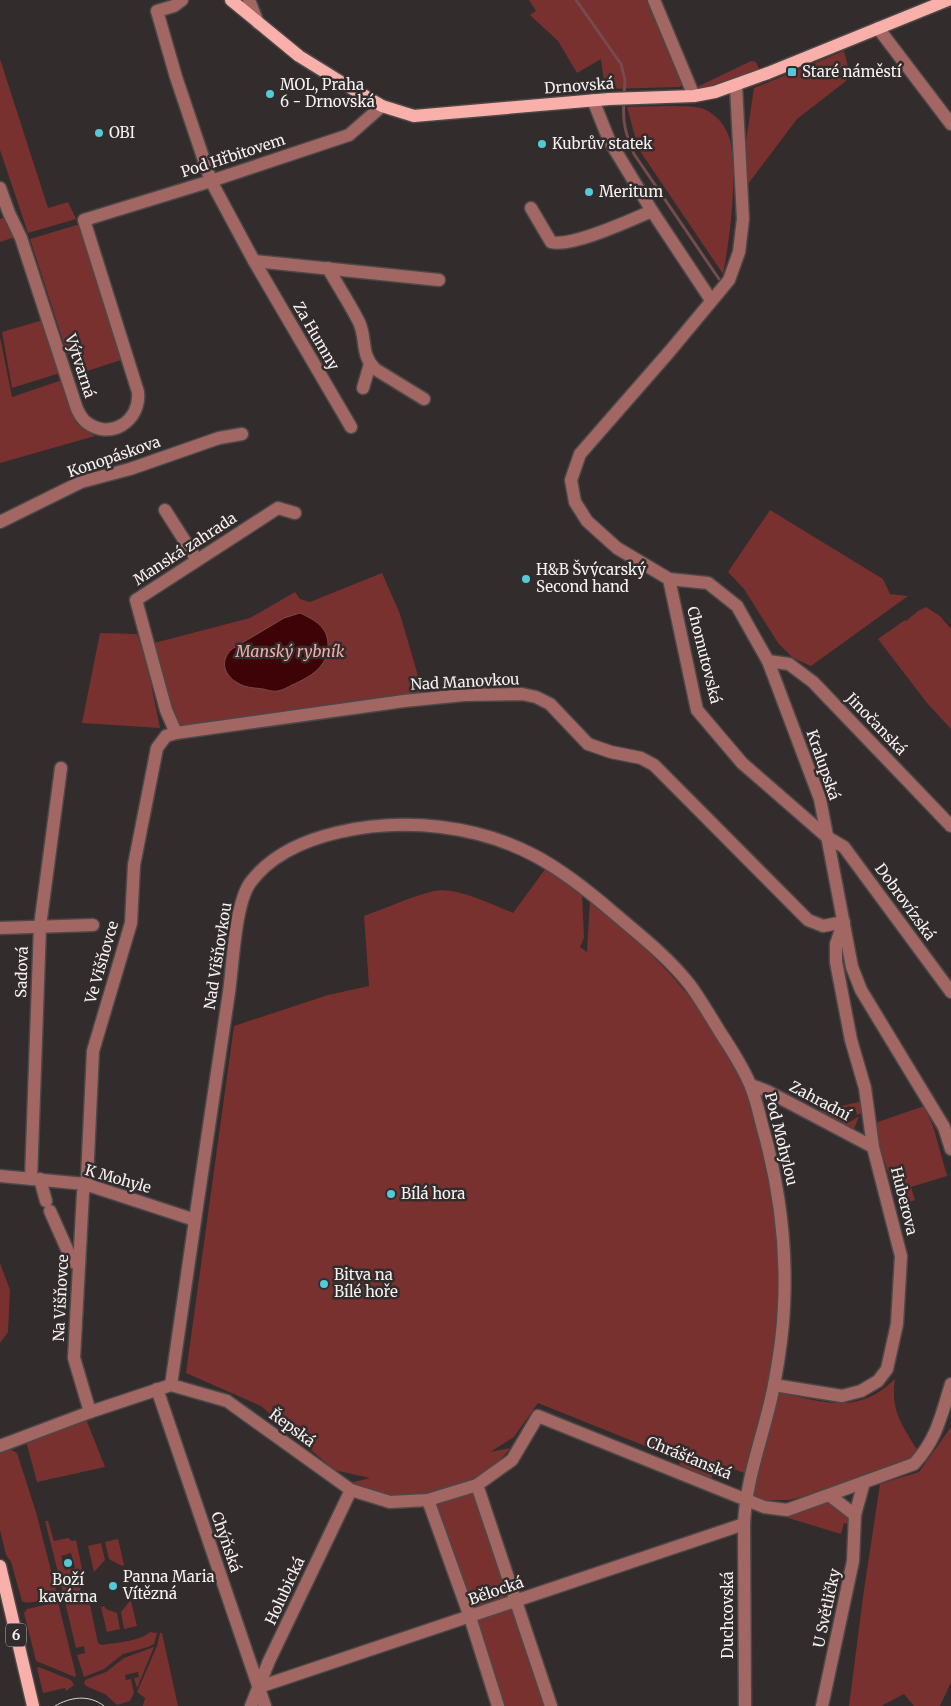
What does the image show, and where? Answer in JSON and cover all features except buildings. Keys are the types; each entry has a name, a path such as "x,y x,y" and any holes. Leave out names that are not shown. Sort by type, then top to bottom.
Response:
{"main road":[{"name":"Drnovská","path":"231,0 299,56 340,82 382,106 414,116 593,100 694,96 715,92 736,86 948,0"},
{"name":"6","path":"0,1566 33,1705"}],"street":[{"name":"Za Humny","path":"182,0 174,6 157,11 176,77 211,181 254,261 351,428"},
{"path":"249,0 258,23"},
{"path":"654,0 694,96"},
{"path":"878,28 951,124"},
{"path":"593,100 609,140 652,211 711,300 729,280 738,252 743,219 736,86"},
{"name":"Pod Hřbitovem","path":"84,220 211,181 350,135 382,106"},
{"name":"Výtvarná","path":"0,188 9,213 22,238 77,409 85,422 99,429 116,429 127,422 135,413 139,401 138,392 84,220"},
{"path":"532,208 551,242 557,244 566,243 613,228 652,211"},
{"path":"254,261 438,280"},
{"path":"328,268 359,323 365,353 370,364 424,399"},
{"name":"Kralupská","path":"711,300 670,351 580,454 571,480 575,502 587,521 617,548 669,578 708,583 737,606 768,661 820,799 852,967 861,990 944,1127 951,1149"},
{"path":"363,388 370,364"},
{"name":"Konopáskova","path":"0,522 81,482 130,469 219,438 242,434"},
{"name":"Manská zahrada","path":"176,733 166,710 136,600 278,508 295,513"},
{"path":"165,510 197,560"},
{"name":"Chomutovská","path":"669,578 697,710 742,763 827,837"},
{"name":"Jinočanská","path":"768,661 780,661 789,664 813,682 951,826"},
{"name":"Nad Manovkou","path":"156,748 166,736 176,733 414,700 464,695 522,694 536,697 550,704 588,744 611,752 641,758 654,765 808,920 823,926 844,922"},
{"name":"Ve Višňovce","path":"85,1184 87,1178 93,1051 130,923 134,865 156,748"},
{"name":"Sadová","path":"61,768 40,926 36,1179 70,1256 74,1262 79,1264"},
{"name":"Nad Višňovkou","path":"171,1385 238,918 248,886 268,865 282,854 306,842 339,833 374,827 421,825 468,830 512,844 547,862 575,880"},
{"name":"Dobrovízská","path":"827,837 844,847 951,992"},
{"name":"Pod Mohylou","path":"575,880 666,958 689,984 731,1049 751,1086 773,1165 784,1239 784,1307 774,1385 745,1498"},
{"name":"Huberova","path":"774,1385 842,1396 861,1391 878,1380 887,1368 897,1324 901,1256 873,1147 865,1088 851,1040 836,962 836,944 844,922"},
{"path":"0,928 93,925"},
{"name":"Zahradní","path":"751,1086 767,1091 873,1147"},
{"name":"K Mohyle","path":"0,1176 85,1184 195,1220"},
{"name":"Na Višňovce","path":"85,1184 74,1358 90,1412"},
{"path":"864,1482 914,1464 926,1452 935,1435 951,1384"},
{"path":"0,1446 90,1412 171,1385"},
{"name":"Řepská","path":"171,1385 227,1400 350,1490 390,1502 428,1500 477,1485 512,1460 538,1416"},
{"name":"Chýňská","path":"157,1389 265,1706"},
{"name":"Chrášťanská","path":"538,1416 764,1507 787,1510 864,1482"},
{"name":"U Světličky","path":"822,1706 853,1561 855,1515 864,1482"},
{"path":"477,1485 551,1706"},
{"name":"Holubická","path":"251,1706 350,1490"},
{"path":"829,1495 855,1515"},
{"name":"Duchcovská","path":"745,1498 745,1706"},
{"path":"428,1500 470,1617 498,1706"},
{"name":"Bělocká","path":"259,1687 744,1524"}],"shaded area":[{"path":"529,0 648,0 682,85 680,87 605,89 601,59 577,73 558,41 530,15 536,11"},
{"path":"844,51 850,74 846,81 797,119 745,188 746,141 754,88"},
{"path":"0,59 48,208 68,202 76,219 28,233 0,150"},
{"path":"751,61 756,62 759,69 703,89 697,87"},
{"path":"627,107 698,107 713,114 726,130 732,154 733,188 723,274 638,148"},
{"path":"5,217 15,237 0,242 0,219"},
{"path":"80,224 124,359 84,372 76,358 67,353 30,239"},
{"path":"43,320 60,373 12,388 2,332"},
{"path":"0,337 12,397 62,380 77,424 95,436 0,463"},
{"path":"770,510 883,579 890,594 908,596 811,666 793,658 778,643 744,589 728,572"},
{"path":"382,573 400,614 423,693 177,727 154,643 250,618 295,592 300,599 310,602"},
{"path":"926,607 940,616 951,629 951,729 927,703 878,639"},
{"path":"100,633 137,634 147,664 160,728 82,723"},
{"path":"546,868 582,893 584,938 580,947 587,952 590,900 628,931 671,975 710,1021 742,1076 773,1183 782,1306 760,1425 747,1474 717,1463 711,1480 679,1467 680,1460 538,1403 514,1437 490,1452 510,1448 496,1464 480,1475 463,1483 421,1497 403,1497 375,1492 350,1483 370,1478 334,1470 261,1406 186,1373 234,1026 328,995 369,986 364,916 417,896 443,890 474,897 513,913"},
{"path":"863,1101 864,1112 857,1115 855,1107 843,1108 844,1118 846,1117 850,1122 859,1116 854,1129 820,1111"},
{"path":"924,1106 933,1126 947,1176 911,1187 915,1200 907,1203 906,1208 899,1191 895,1192 879,1145 875,1123"},
{"path":"0,1263 10,1290 8,1332 0,1343"},
{"path":"895,1379 894,1401 896,1410 919,1453 906,1462 805,1496 789,1500 766,1500 752,1496 775,1392 823,1402 852,1402 881,1391"},
{"path":"86,1419 105,1467 37,1482 26,1441"},
{"path":"951,1427 951,1682 940,1706 914,1706 904,1694 881,1706 849,1706 880,1484 919,1472"},
{"path":"8,1448 17,1453 36,1512 57,1594 35,1602 22,1601 11,1562 6,1555 0,1530 0,1451"},
{"path":"475,1492 511,1599 473,1610 436,1505"},
{"path":"828,1501 849,1515 848,1524 844,1523 841,1534 785,1517"},
{"path":"45,1521 48,1521 54,1541 68,1538 72,1541 76,1540 85,1583 78,1583 81,1587 80,1591 66,1594 63,1592","holes":["71,1553 75,1568 65,1570 61,1556"]},
{"path":"118,1539 124,1565 122,1566 109,1559 105,1542"},
{"path":"101,1543 105,1560 94,1572 88,1546"},
{"path":"81,1596 84,1600 82,1604 89,1600 98,1643 102,1645 127,1641 141,1638 150,1632 157,1633 154,1644 123,1654 104,1669 84,1677 77,1655 85,1653 84,1646 76,1648 65,1602 68,1599"},
{"path":"131,1601 137,1626 124,1629 121,1612"},
{"path":"58,1602 75,1677 36,1661 24,1613 27,1609"},
{"path":"104,1606 106,1609 117,1613 120,1629 107,1632 101,1607"},
{"path":"513,1608 546,1706 504,1706 476,1620"},
{"path":"160,1633 162,1633 178,1706 143,1706 145,1698 137,1692 157,1646"},
{"path":"154,1647 137,1688 134,1678 139,1677 138,1672 125,1675 126,1680 131,1679 134,1693 130,1701 117,1705 105,1694 84,1684 85,1680 106,1672 124,1658"},
{"path":"39,1667 71,1680 74,1685 66,1691 65,1688 43,1693 37,1668"}],"water":[{"name":"Manský rybník","path":"300,613 311,618 326,633 327,653 317,670 299,682 276,691 244,686 228,675 224,665 227,654 232,649 284,618"}],"waterway":[{"path":"576,0 621,64 625,80 624,95"},
{"path":"624,101 625,128 634,154 719,279"}],"tram line":[{"path":"55,1706 80,1698 86,1698 104,1706"}],"place":[{"name":"Staré náměstí","path":"792,72"},
{"name":"MOL, Praha 6 - Drnovská","path":"270,94"},
{"name":"OBI","path":"99,133"},
{"name":"Kubrův statek","path":"542,144"},
{"name":"Meritum","path":"589,192"},
{"name":"H&B Švýcarský Second hand","path":"526,579"},
{"name":"Bílá hora","path":"391,1194"},
{"name":"Bitva na Bílé hoře","path":"324,1284"},
{"name":"Boží kavárna","path":"68,1563"},
{"name":"Panna Maria Vítězná","path":"113,1586"}]}
